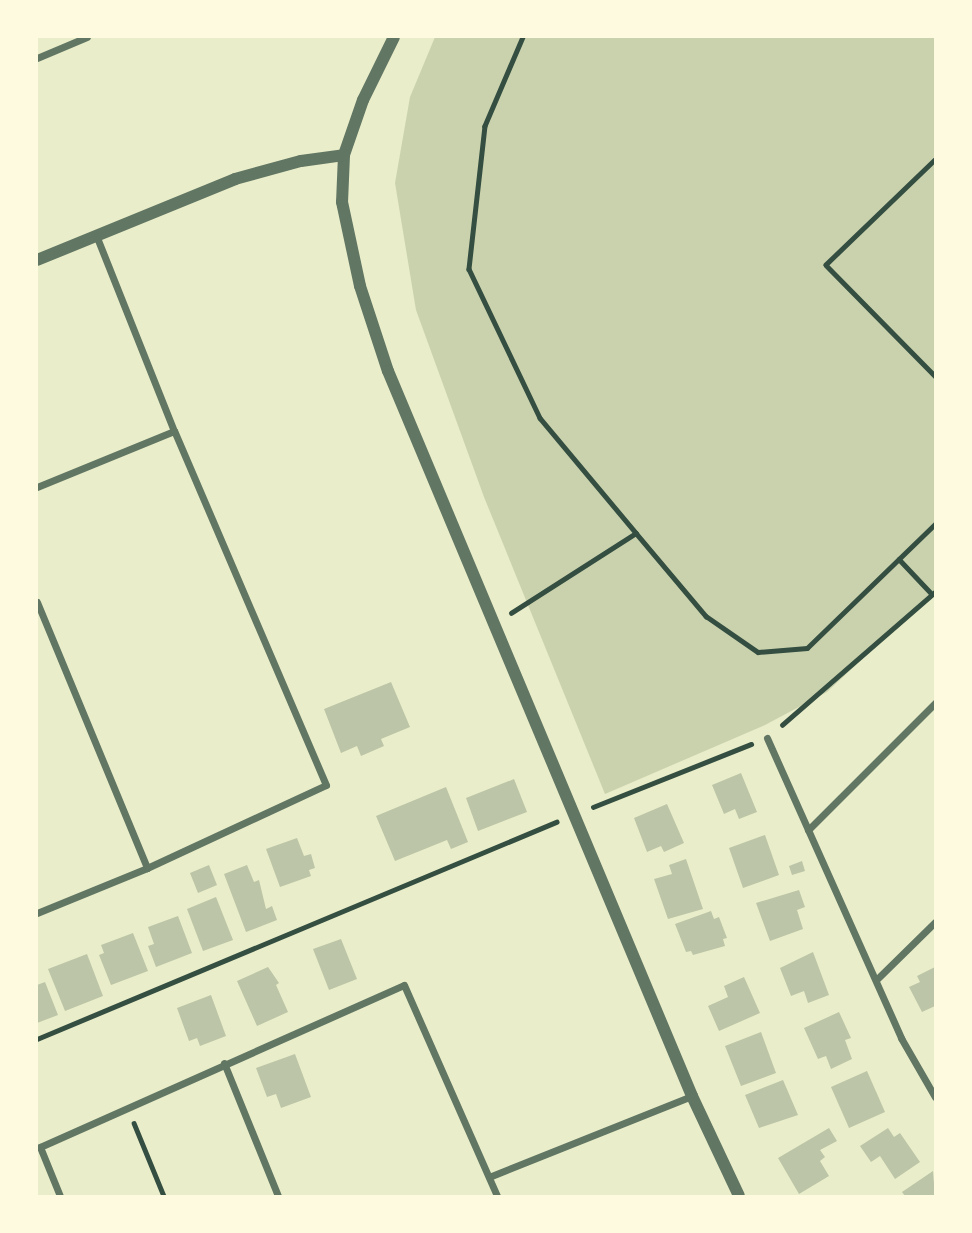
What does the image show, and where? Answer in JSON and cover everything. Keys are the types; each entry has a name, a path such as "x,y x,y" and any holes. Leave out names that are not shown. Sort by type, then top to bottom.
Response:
{"street":[{"path":"37,58 88,37"},
{"path":"394,37 363,100 344,155 342,202 360,286 388,371 692,1096 739,1196"},
{"path":"37,260 235,179 282,166 344,155"},
{"path":"37,913 147,867 326,785 173,431 96,234"},
{"path":"37,487 173,431"},
{"path":"37,602 147,867"},
{"path":"808,830 935,703"},
{"path":"767,738 877,979 901,1038 935,1097"},
{"path":"877,979 935,922"},
{"path":"60,1196 40,1147 404,985 497,1196"},
{"path":"224,1063 278,1196"},
{"path":"489,1178 692,1096"}],"path":[{"path":"523,37 485,126 469,269 540,418 706,616 758,652 807,648 935,524"},
{"path":"935,160 826,265 935,376"},
{"path":"495,623 636,533"},
{"path":"37,1039 575,813 767,738 934,593 899,559"},
{"path":"127,1106 164,1196"}],"green space":[{"path":"435,37 935,37 935,591 827,692 765,725 605,794 484,497 416,310 395,183 410,97"}],"building":[{"path":"391,682 410,727 381,739 384,746 361,756 357,746 341,753 324,709"},
{"path":"741,773 757,812 739,819 735,809 724,814 712,785"},
{"path":"514,779 527,812 478,831 466,798"},
{"path":"446,787 468,842 451,849 447,840 395,861 376,816"},
{"path":"667,804 684,843 664,852 661,846 647,852 634,818"},
{"path":"765,835 779,875 743,888 729,848"},
{"path":"297,838 304,856 311,854 315,868 309,870 311,876 280,887 266,849"},
{"path":"686,859 703,909 668,919 654,879 672,874 669,865"},
{"path":"802,861 805,871 792,875 789,866"},
{"path":"209,865 217,885 198,893 190,873"},
{"path":"247,865 254,882 259,880 266,909 272,906 277,920 246,932 224,874"},
{"path":"799,890 805,907 797,910 803,929 770,941 756,903"},
{"path":"216,897 233,940 203,951 187,909"},
{"path":"711,911 714,919 719,917 727,938 723,939 725,946 693,955 691,951 686,952 675,924"},
{"path":"178,916 192,953 156,967 148,946 154,944 148,927"},
{"path":"133,933 148,971 111,985 99,955 104,953 101,945"},
{"path":"341,939 357,979 329,990 313,949"},
{"path":"813,952 829,995 808,1003 804,991 791,996 780,968"},
{"path":"87,954 103,996 65,1011 48,969"},
{"path":"268,967 279,983 276,985 288,1012 257,1026 237,981"},
{"path":"935,967 935,1006 922,1012 909,987 920,982 917,976"},
{"path":"744,977 760,1013 719,1031 708,1006 728,997 724,986"},
{"path":"45,982 58,1015 37,1023 37,985"},
{"path":"211,995 226,1036 200,1046 197,1038 189,1041 177,1008"},
{"path":"839,1012 851,1038 845,1040 852,1059 831,1069 826,1056 818,1059 804,1028"},
{"path":"761,1032 776,1073 741,1086 725,1046"},
{"path":"295,1054 311,1097 281,1108 276,1094 267,1097 256,1068"},
{"path":"867,1071 885,1112 849,1128 831,1087"},
{"path":"783,1080 798,1115 759,1128 745,1095"},
{"path":"829,1128 837,1141 820,1150 825,1157 820,1161 829,1176 799,1194 778,1158"},
{"path":"888,1128 894,1137 900,1133 920,1162 895,1179 880,1156 871,1162 860,1146"},
{"path":"933,1171 935,1196 905,1196 902,1192"}]}
